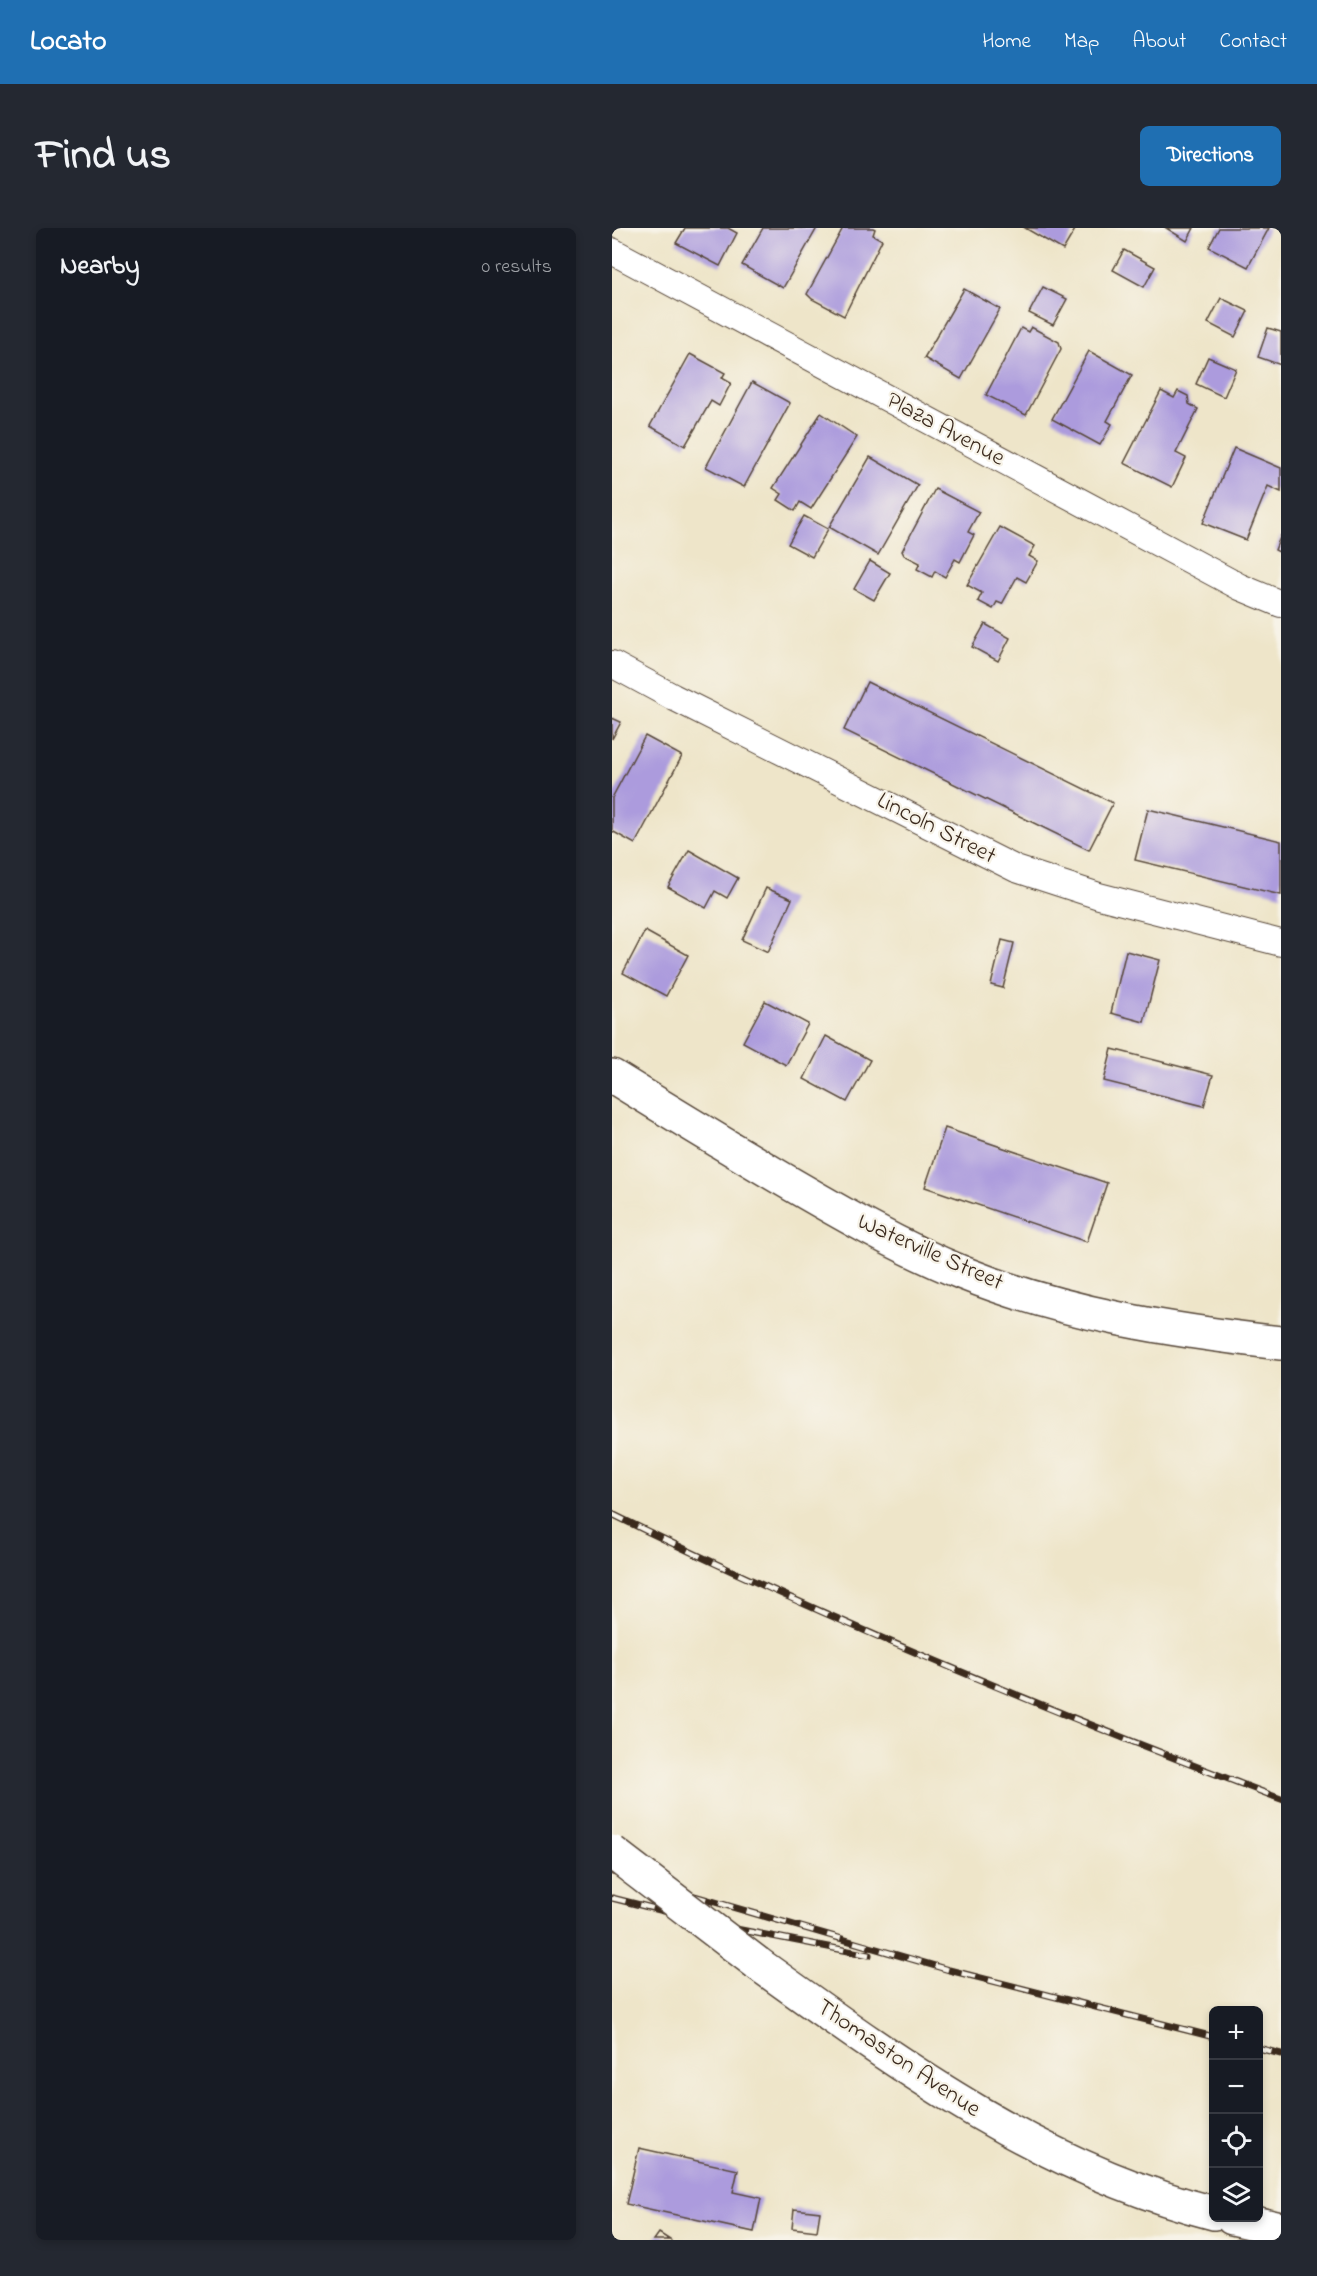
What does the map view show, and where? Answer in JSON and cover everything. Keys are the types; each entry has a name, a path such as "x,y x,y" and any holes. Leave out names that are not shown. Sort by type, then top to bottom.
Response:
{"main road":[{"name":"Waterville Street","path":"612,1076 874,1232 965,1274 1043,1300 1090,1312 1182,1331 1281,1343"},
{"name":"Thomaston Avenue","path":"612,1851 757,1963 898,2063 999,2126 1101,2176 1165,2199 1209,2212"},
{"path":"1252,2222 1281,2229"}],"street":[{"name":"Plaza Avenue","path":"612,251 1240,587 1281,604"},
{"name":"Lincoln Street","path":"612,663 673,697 1016,869 1100,896 1281,943"}],"building":[{"path":"685,228 728,228 737,233 720,266 676,243"},
{"path":"763,228 817,228 783,288 742,265"},
{"path":"843,228 873,228 875,229 873,235 882,240 844,316 807,294"},
{"path":"1025,228 1076,228 1063,250"},
{"path":"1166,228 1194,228 1187,241"},
{"path":"1219,228 1269,228 1248,267 1209,247"},
{"path":"1124,250 1155,267 1144,287 1113,270"},
{"path":"1043,287 1067,299 1053,325 1029,313"},
{"path":"964,289 1000,309 961,379 924,358"},
{"path":"1221,298 1248,311 1235,337 1208,323"},
{"path":"1031,327 1059,342 1061,349 1026,415 986,395 1021,328 1028,332"},
{"path":"1268,328 1281,332 1281,365 1258,357"},
{"path":"1089,351 1132,375 1107,421 1112,424 1100,445 1052,419"},
{"path":"690,354 725,373 722,378 731,383 719,406 711,401 685,446 650,426"},
{"path":"1208,357 1236,369 1224,397 1196,384"},
{"path":"752,382 790,403 744,487 706,467"},
{"path":"1161,391 1174,398 1178,391 1188,396 1189,404 1198,409 1176,453 1186,458 1172,487 1124,463"},
{"path":"821,413 857,437 811,509 800,502 795,511 778,500 782,494 773,488"},
{"path":"1234,448 1281,468 1281,492 1268,486 1246,540 1203,523"},
{"path":"870,457 918,485 878,555 829,527"},
{"path":"935,489 979,512 968,532 974,535 960,562 955,559 945,577 935,571 932,577 917,569 920,563 904,555 902,551"},
{"path":"804,516 828,529 812,557 788,544"},
{"path":"1000,527 1035,546 1029,556 1038,561 1026,582 1017,577 1002,604 997,602 993,609 978,601 982,593 967,585"},
{"path":"1281,535 1281,553 1275,550"},
{"path":"870,561 890,573 874,600 854,589"},
{"path":"985,624 1010,638 998,661 972,647"},
{"path":"867,682 1113,803 1089,850 844,730"},
{"path":"612,718 621,722 612,739"},
{"path":"645,736 682,756 635,844 612,831 612,798"},
{"path":"1148,809 1281,841 1281,895 1135,860"},
{"path":"689,850 738,878 727,898 715,891 706,908 668,887"},
{"path":"766,888 792,899 768,952 742,940"},
{"path":"645,931 688,955 666,996 623,973"},
{"path":"1002,940 1014,943 1003,988 991,985"},
{"path":"1126,951 1160,960 1144,1022 1111,1013"},
{"path":"765,1001 808,1024 786,1065 743,1042"},
{"path":"826,1036 870,1060 847,1102 804,1079"},
{"path":"1112,1049 1213,1075 1204,1106 1104,1081"},
{"path":"945,1128 1107,1183 1087,1242 925,1187"},
{"path":"639,2148 738,2170 733,2192 761,2198 754,2232 626,2204"},
{"path":"794,2209 820,2212 817,2231 792,2228"},
{"path":"659,2233 670,2240 654,2240"}],"railway":[{"path":"612,1514 860,1629 1111,1733 1281,1799"},
{"path":"612,1872 949,1970 1209,2036"},
{"path":"612,1898 736,1929 869,1955"},
{"path":"1263,2049 1281,2054"}]}
